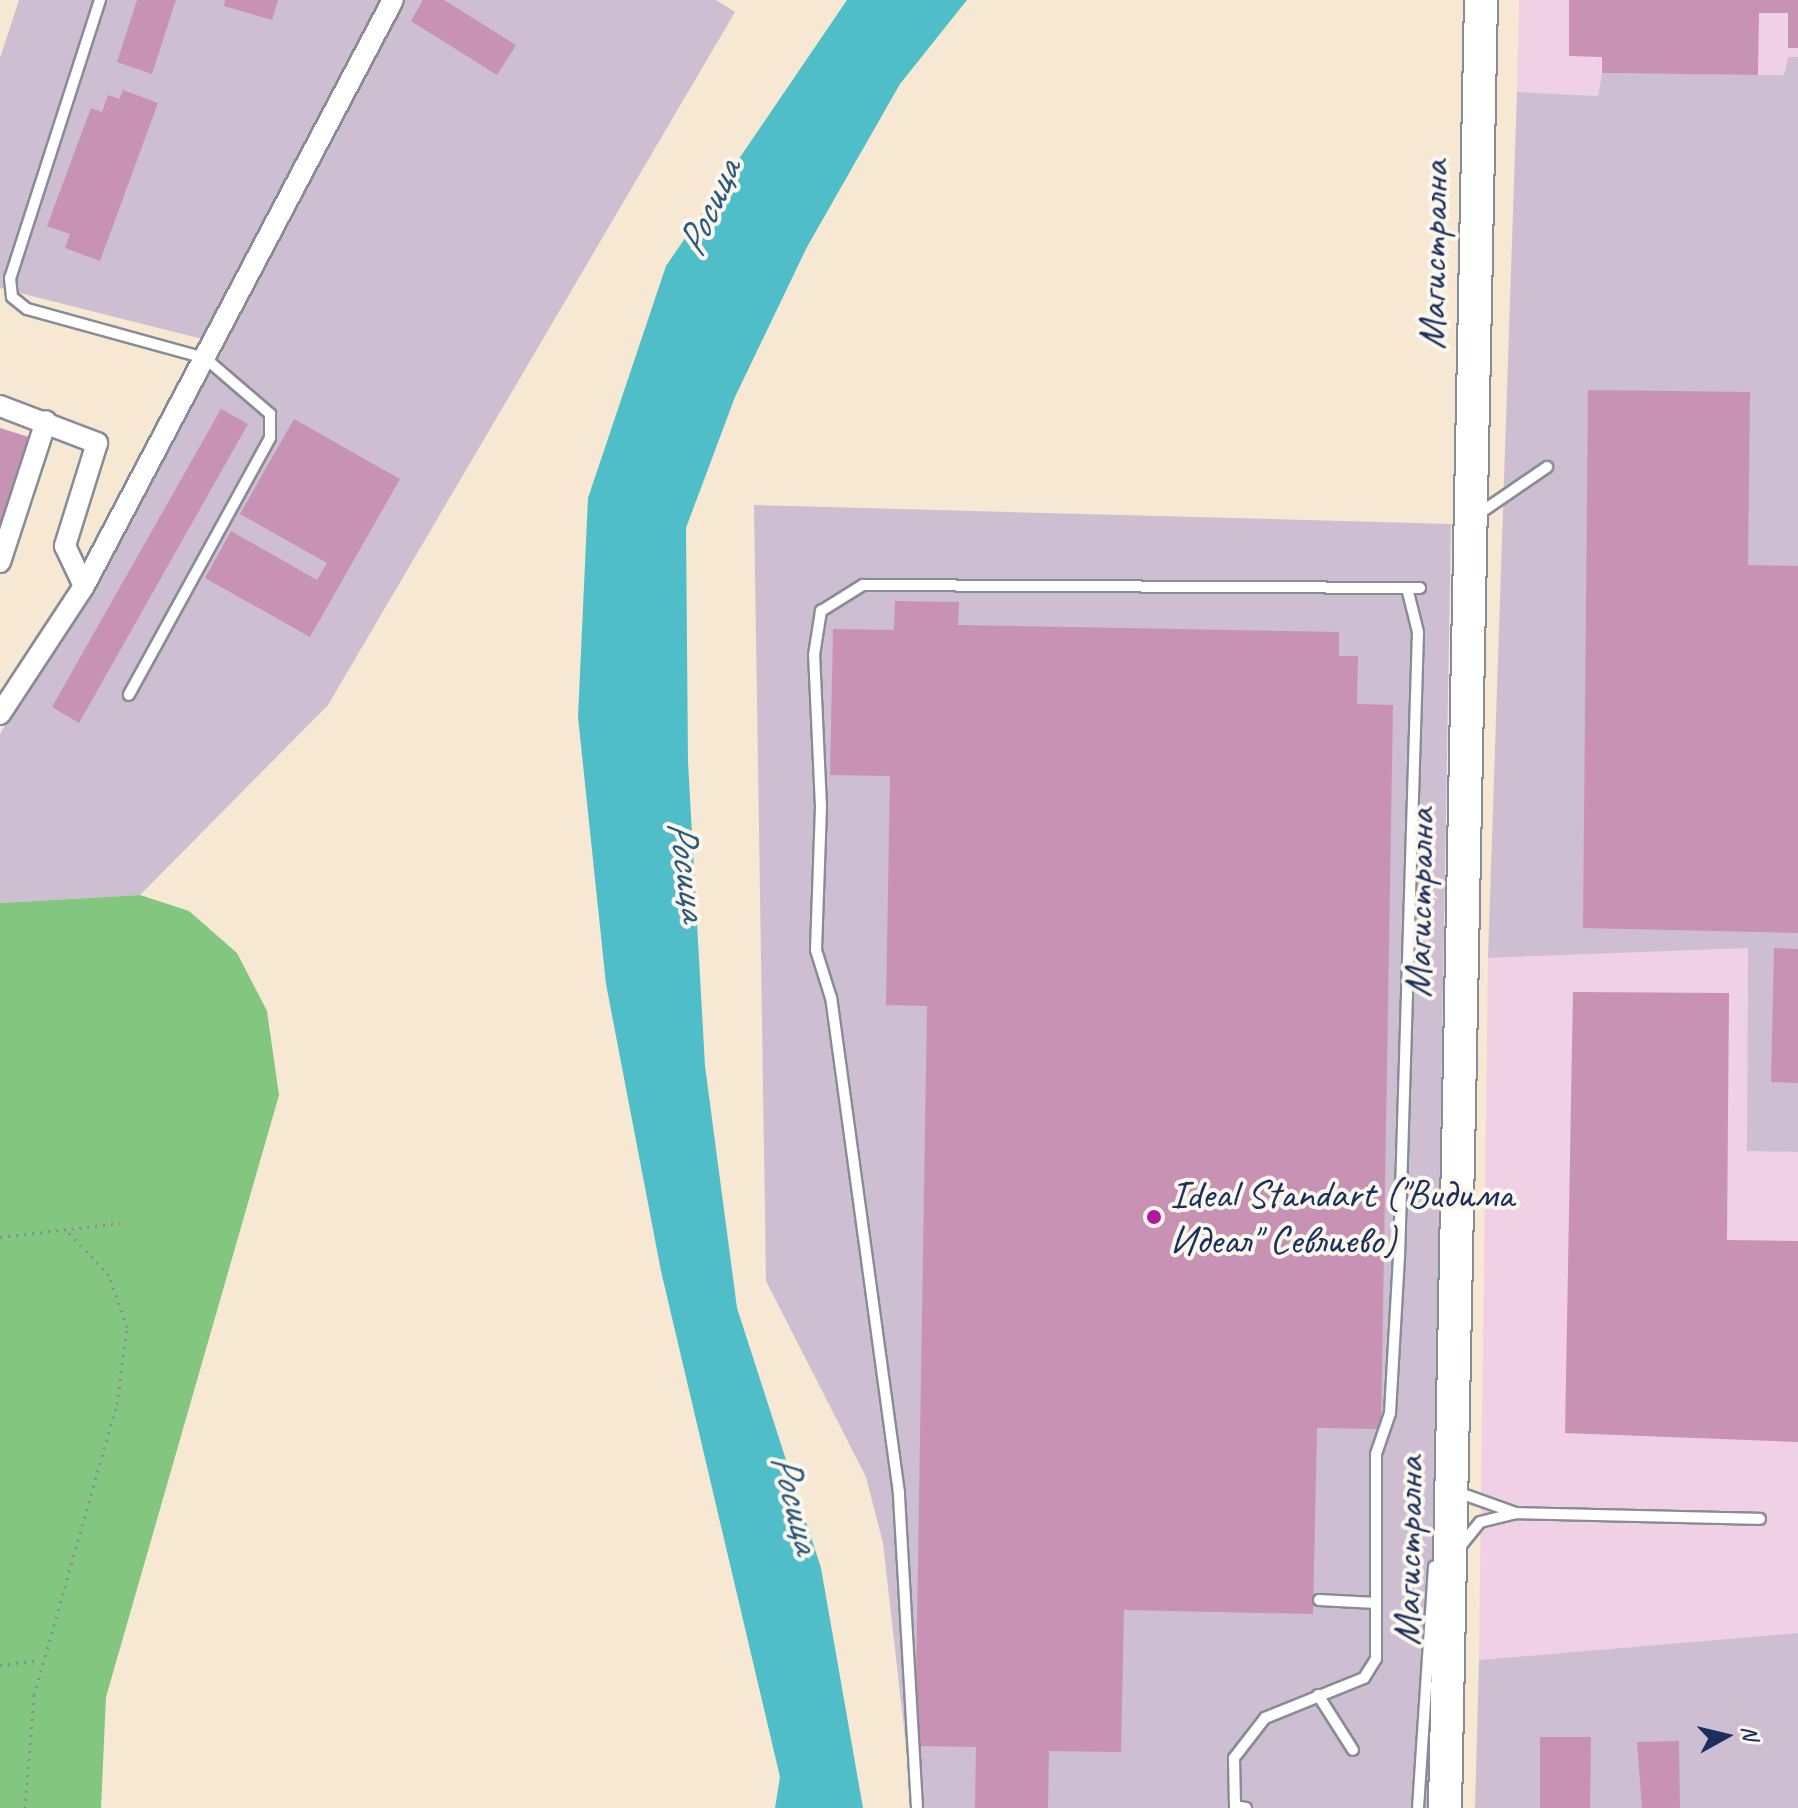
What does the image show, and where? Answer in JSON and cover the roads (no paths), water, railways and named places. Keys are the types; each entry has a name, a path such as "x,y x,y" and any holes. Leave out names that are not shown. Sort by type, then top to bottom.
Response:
{"main road":[{"name":"Магистрална","path":"1445,1808 1468,520 1481,0"}],"street":[{"path":"0,714 84,586 393,0"},
{"path":"0,406 97,443 65,546 84,586"},
{"path":"0,562 46,421"}],"lane":[{"path":"100,0 10,278 12,297 27,309 205,358 257,396 270,414 270,438 129,695"},
{"path":"1468,520 1547,467"},
{"path":"917,1808 899,1493 831,998 816,950 821,807 814,655 821,611 863,585 1420,588"},
{"path":"1246,1808 1235,1806 1234,1758 1265,1718 1364,1678 1376,1659 1376,1454 1390,1413 1399,1257 1418,632 1407,588"},
{"path":"1418,1808 1438,1510 1451,1490 1516,1513"},
{"path":"1450,1558 1480,1522 1516,1513 1760,1519"},
{"path":"1319,1600 1376,1603"},
{"path":"1318,1695 1353,1750"}],"water":[{"name":"Росица","path":"847,0 967,0 900,84 807,247 735,397 686,528 688,762 705,1066 737,1308 821,1568 863,1808 775,1808 780,1777 661,1271 606,984 578,717 588,498 666,266"}],"place":[{"name":"Ideal Standart (\"Видима Идеал\" Севлиево)","path":"1154,1217"}]}
